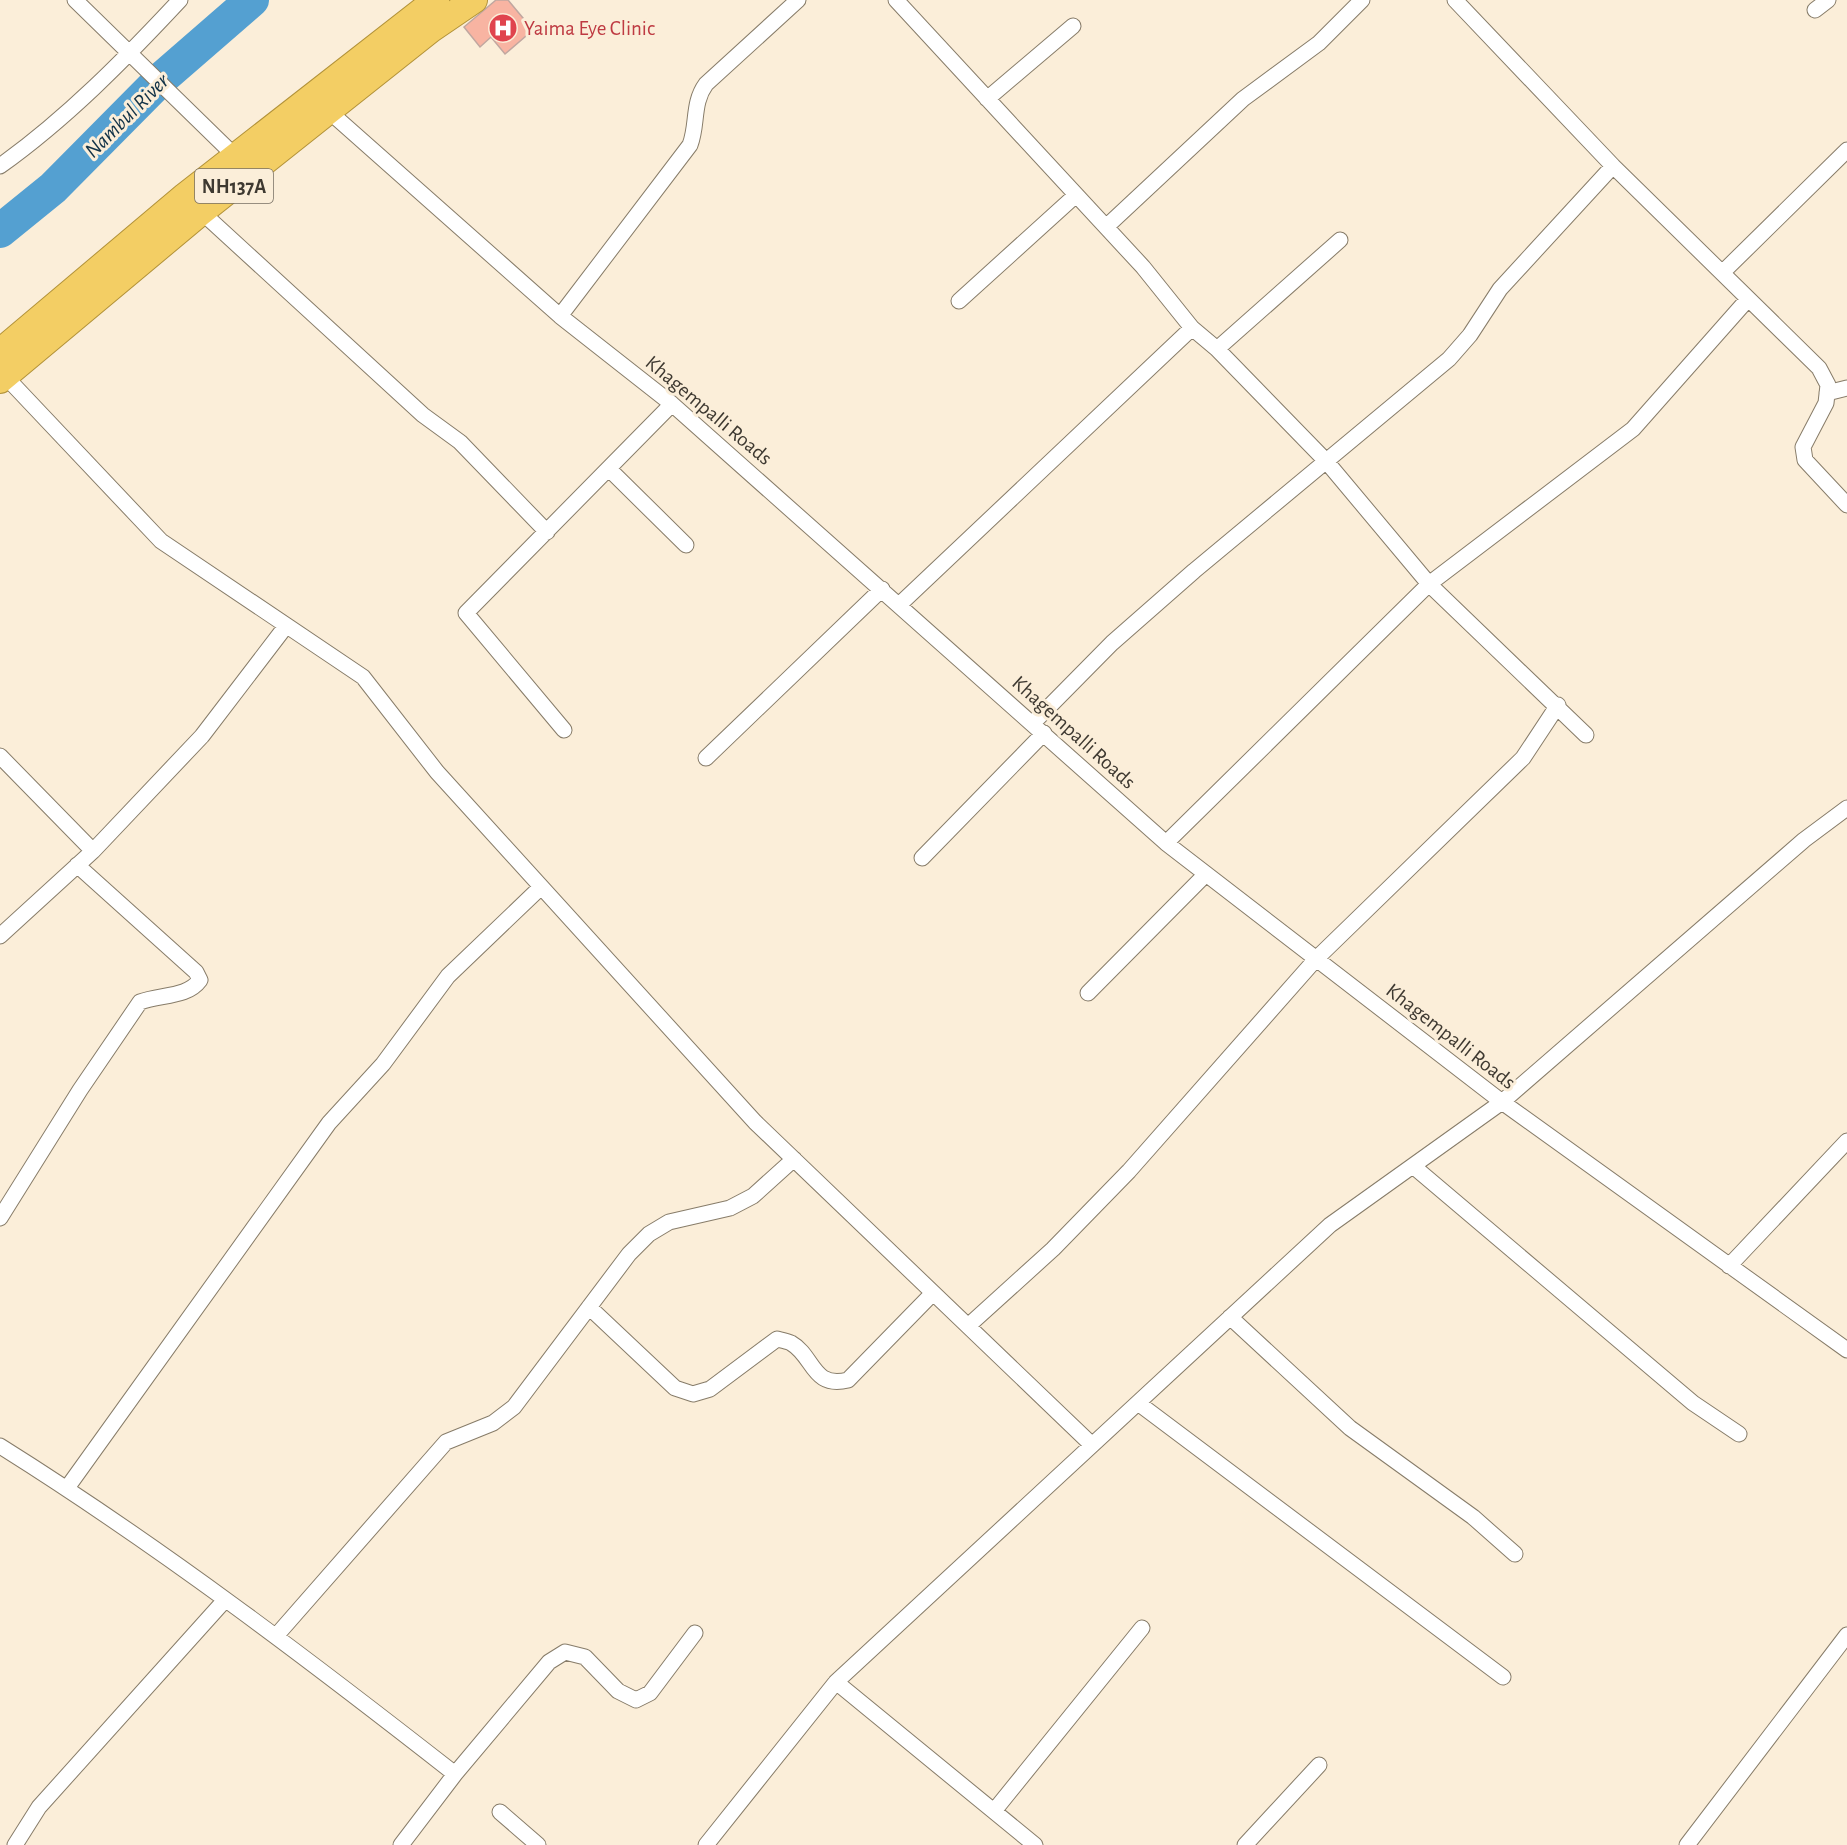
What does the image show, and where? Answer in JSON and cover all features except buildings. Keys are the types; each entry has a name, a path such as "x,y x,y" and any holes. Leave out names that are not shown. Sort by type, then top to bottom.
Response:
{"highway":[{"name":"NH137A","path":"321,104 436,0"},
{"name":"NH137A","path":"0,352 321,104 474,0"},
{"name":"NH137A","path":"2,378 193,204"}],"street":[{"path":"75,0 243,165"},
{"path":"0,166 129,55 180,0"},
{"path":"560,316 690,145 695,132 699,94 706,84 798,0"},
{"path":"896,0 1106,227 1192,328 1217,349 1326,461 1429,584 1558,705 1586,735"},
{"path":"1106,227 1243,99 1319,43 1362,0"},
{"path":"1455,0 1613,166 1724,272 1748,299 1819,368 1828,385 1826,403 1803,447 1804,460 1847,505"},
{"path":"1815,10 1828,0"},
{"path":"987,99 1073,26"},
{"name":"Khagempalli Roads","path":"321,104 560,316 672,404 1166,843 1502,1102 1847,1350"},
{"path":"1724,272 1847,150"},
{"path":"922,858 1112,643 1460,348 1500,289 1613,166"},
{"path":"959,301 1076,195"},
{"path":"193,204 423,415 460,442 547,532"},
{"path":"1217,349 1340,240"},
{"path":"1166,843 1429,584 1633,429 1748,299"},
{"path":"899,604 1192,328"},
{"path":"2,378 161,541 363,677 437,772 754,1122 1092,1445"},
{"path":"1827,393 1847,388"},
{"path":"564,730 466,613 672,404"},
{"path":"609,468 686,545"},
{"path":"706,758 882,589"},
{"path":"0,936 93,851 202,736 286,626"},
{"path":"968,1326 1053,1249 1129,1171 1317,959 1523,758 1558,705"},
{"path":"0,756 93,851"},
{"path":"706,1845 836,1682 1330,1225 1502,1102 1804,840 1847,808"},
{"path":"0,1218 80,1090 140,1002 154,997 182,993 195,987 200,980 196,972 77,865"},
{"path":"1088,993 1206,874"},
{"path":"67,1488 329,1122 383,1064 448,976 541,887"},
{"path":"1729,1266 1847,1141"},
{"path":"276,1636 446,1442 493,1423 514,1407 629,1254 649,1234 669,1222 730,1208 753,1196 794,1160"},
{"path":"1413,1166 1693,1403 1739,1434"},
{"path":"589,1307 675,1388 693,1394 710,1389 777,1339 792,1344 821,1377 834,1383 848,1380 933,1293"},
{"path":"1230,1317 1350,1428 1473,1517 1515,1554"},
{"path":"1138,1402 1503,1677"},
{"path":"0,1446 67,1488 276,1636 455,1774"},
{"path":"15,1845 39,1807 225,1600"},
{"path":"994,1811 1142,1628"},
{"path":"401,1845 455,1774 549,1662 565,1652 585,1657 618,1691 636,1700 650,1693 696,1633"},
{"path":"1687,1845 1847,1635"},
{"path":"836,1682 1035,1845"},
{"path":"1245,1845 1319,1765"},
{"path":"500,1812 538,1845"}],"waterway":[{"name":"Nambul River","path":"0,231 53,188 161,79 252,0"}],"place":[{"name":"Yaima Eye Clinic","path":"503,28"}]}
